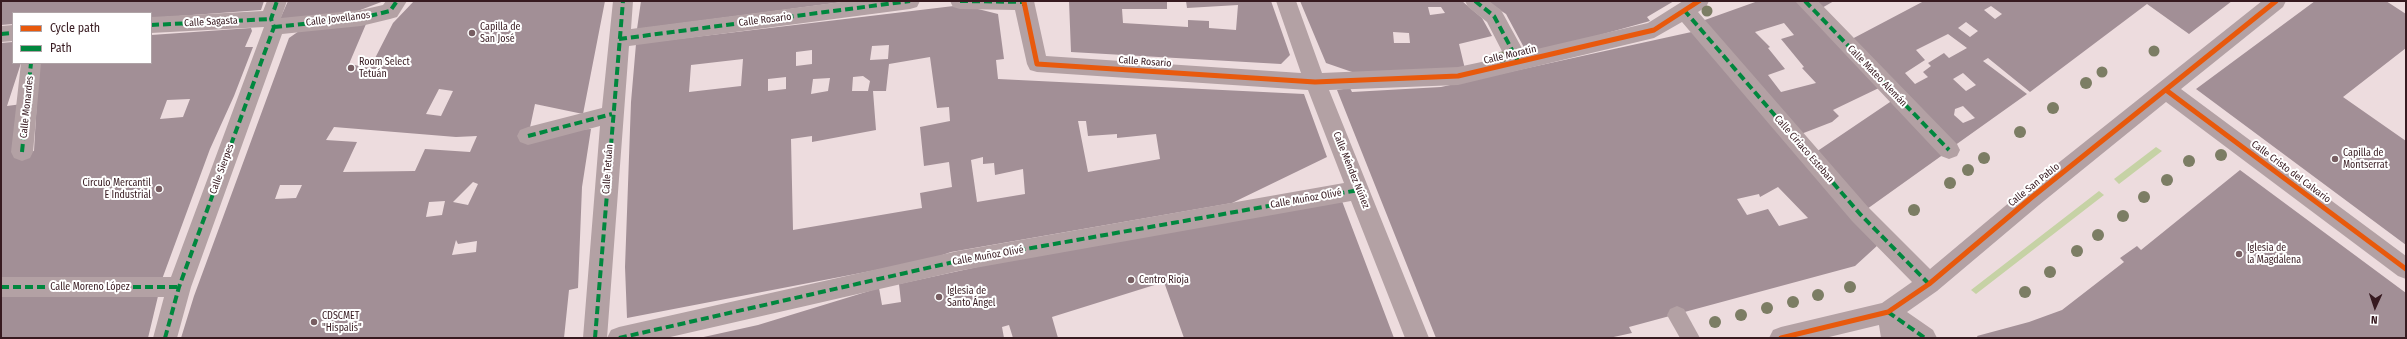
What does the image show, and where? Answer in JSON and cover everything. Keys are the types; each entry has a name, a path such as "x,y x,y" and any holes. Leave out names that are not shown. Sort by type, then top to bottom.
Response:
{"street":[{"name":"Calle Jovellanos","path":"274,15 360,18 390,11 398,1"},
{"name":"Calle Tetuán","path":"595,338 612,114 623,1"},
{"name":"Calle Rosario","path":"619,39 910,1"},
{"name":"Calle Rosario","path":"960,1 1024,2 1037,64 1315,82"},
{"name":"Calle Méndez Núñez","path":"1286,1 1315,82 1417,338"},
{"path":"1474,1 1494,16 1519,63"},
{"name":"Calle Mateo Alemán","path":"1805,1 1949,150"},
{"name":"Calle San Pablo","path":"1781,338 1888,312 1929,284 2276,1"},
{"name":"Calle Moratín","path":"1315,82 1458,76 1519,63 1654,30 1691,5"},
{"name":"Calle Ciriaco Esteban","path":"1691,5 1860,214 1929,284"},
{"name":"Calle Sagasta","path":"152,25 274,15"},
{"name":"Calle Sierpes","path":"165,338 179,287 274,15"},
{"path":"1,34 12,33"},
{"name":"Calle Monardes","path":"22,152 31,64"},
{"name":"Calle Cristo del Calvario","path":"2166,90 2406,269"},
{"path":"528,136 612,114"},
{"name":"Calle Muñoz Olivé","path":"619,338 958,261 1359,190"},
{"name":"Calle Moreno López","path":"1,287 179,287"},
{"path":"1888,312 1893,338"},
{"path":"1888,312 1925,338"}],"lane":[{"path":"1677,315 1690,338"}],"green space":[{"path":"2156,147 2162,151 2119,184 2114,179"},
{"path":"2099,191 2104,195 1976,294 1971,290"}],"building":[{"path":"1,1 264,1 261,10 152,18 152,12 12,12 12,24 1,25"},
{"path":"288,1 384,1 355,12 280,19"},
{"path":"414,1 605,1 583,114 535,104 529,132 591,129 582,187 578,288 569,290 564,338 181,338 194,296 289,38 302,29 366,24 349,64 370,68 393,23","holes":["439,89 453,91 441,116 426,114","334,127 456,137 477,136 470,152 425,149 415,171 343,172 357,142 326,140","473,182 478,184 468,205 453,202","280,185 302,185 296,198 275,199","445,201 442,215 426,217 429,202","456,240 458,244 477,241 476,252 452,255"]},
{"path":"641,1 843,1 843,2 637,29"},
{"path":"1069,1 1167,1 1167,9 1122,9 1123,23 1188,27 1188,20 1209,21 1209,28 1236,30 1238,5 1187,8 1186,1 1271,1 1290,55 1281,64 1071,52"},
{"path":"1300,1 1462,1 1482,18 1492,36 1459,44 1465,69 1355,73 1326,63","holes":["1428,7 1441,7 1445,13 1430,15","1393,32 1409,33 1410,43 1394,43"]},
{"path":"1486,1 1674,1 1647,17 1650,21 1528,55 1506,14"},
{"path":"1758,1 1797,1 1881,87 1833,110 1839,116 1832,122 1801,134 1702,21","holes":["1784,23 1794,35 1781,39 1804,67 1802,68 1816,83 1781,92 1768,75 1785,69 1768,48 1770,47 1755,32"]},
{"path":"1813,1 1834,1 1820,9"},
{"path":"1924,1 2232,1 2189,34 2147,4 2030,92 1988,58 1983,61 2027,94 1954,146 1850,40","holes":["1991,6 2002,14 1995,19 1984,10","1966,22 1978,31 1970,37 1958,28","1948,34 1967,48 1949,58 1944,53 1928,63 1931,66 1923,72 1928,77 1915,84 1905,73 1925,60 1916,50","1963,73 1976,85 1966,91 1953,79","1963,106 1975,118 1963,123 1954,115 1955,109"]},
{"path":"2315,1 2386,1 2406,14 2406,48 2343,97 2406,141 2406,245 2196,89"},
{"path":"962,5 998,14 1004,59 996,60 998,79 1304,94 1327,157 1232,203 951,252 928,260 627,318 625,267 631,102 636,44","holes":["889,45 888,59 870,60 872,46","812,50 812,64 796,66 796,52","930,57 937,108 949,107 950,121 920,127 924,166 949,162 952,187 920,193 922,208 793,230 791,139 812,136 812,142 876,130 873,91 886,91 889,64","743,59 741,86 689,92 691,65","863,76 870,81 868,91 852,91 853,77","786,77 786,89 768,91 768,79","830,78 828,91 811,94 813,79","1078,121 1086,121 1088,136 1117,134 1117,138 1156,134 1160,159 1088,172","983,157 983,164 994,163 995,175 1023,169 1025,194 977,202 971,160"]},
{"path":"251,28 252,31 245,47 253,47 234,96 210,149 161,282 1,282 1,43 12,42 12,64 21,64 7,106 22,104 14,154 34,151 39,64 152,64 152,35","holes":["190,99 183,117 160,119 167,100"]},
{"path":"1696,31 1878,245 1855,266 1629,327 1632,333 1609,338 1436,338 1337,90 1350,88 1352,92 1441,87","holes":["1778,187 1808,218 1779,226 1768,209 1747,215 1737,199 1759,194 1760,197"]},
{"path":"1893,100 1944,154 1867,209 1816,152"},
{"name":"Iglesia de la Magdalena","path":"2240,170 2406,293 2406,338 1978,338 1977,336 2029,322 2062,310 2124,262 2120,258 2137,246 2141,250"},
{"path":"1342,201 1394,338 1184,338 1164,282 1052,317 1058,338 1013,338 1009,325 1002,327 1004,338 699,338 758,325 879,288 882,305 901,302 899,284 991,264"},
{"path":"1,292 159,292 148,338 1,338"}],"marked path":[{"path":"165,338 179,287 274,27 271,19 277,1"},
{"path":"274,27 361,18 390,11 397,1"},
{"path":"595,338 612,114 623,1"},
{"path":"619,39 910,1"},
{"path":"960,1 1024,2 1024,6"},
{"path":"1475,1 1494,16 1519,63"},
{"path":"1805,1 1949,150"},
{"path":"1684,10 1860,214 1929,284"},
{"path":"152,25 271,19"},
{"path":"1,34 12,33"},
{"path":"22,152 31,64"},
{"path":"528,136 612,114"},
{"path":"619,338 958,261 1359,190"},
{"path":"1,287 179,287"},
{"path":"1888,312 1925,338"}],"cycle path":[{"path":"1024,2 1037,64 1315,82 1458,76 1654,30 1699,1"},
{"path":"1781,338 1888,312 1929,284 2031,198 2276,1"},
{"path":"2166,90 2406,269"}],"place":[{"name":"Capilla de San José","path":"472,33"},
{"name":"Room Select Tetuán","path":"351,68"},
{"name":"Capilla de Montserrat","path":"2335,159"},
{"name":"Circulo Mercantil E Industrial","path":"159,189"},
{"name":"Iglesia de la Magdalena","path":"2239,254"},
{"name":"Centro Rioja","path":"1131,280"},
{"name":"Iglesia de Santo Ángel","path":"939,297"},
{"name":"CDSCMET \"Hispalis\"","path":"314,322"}]}
